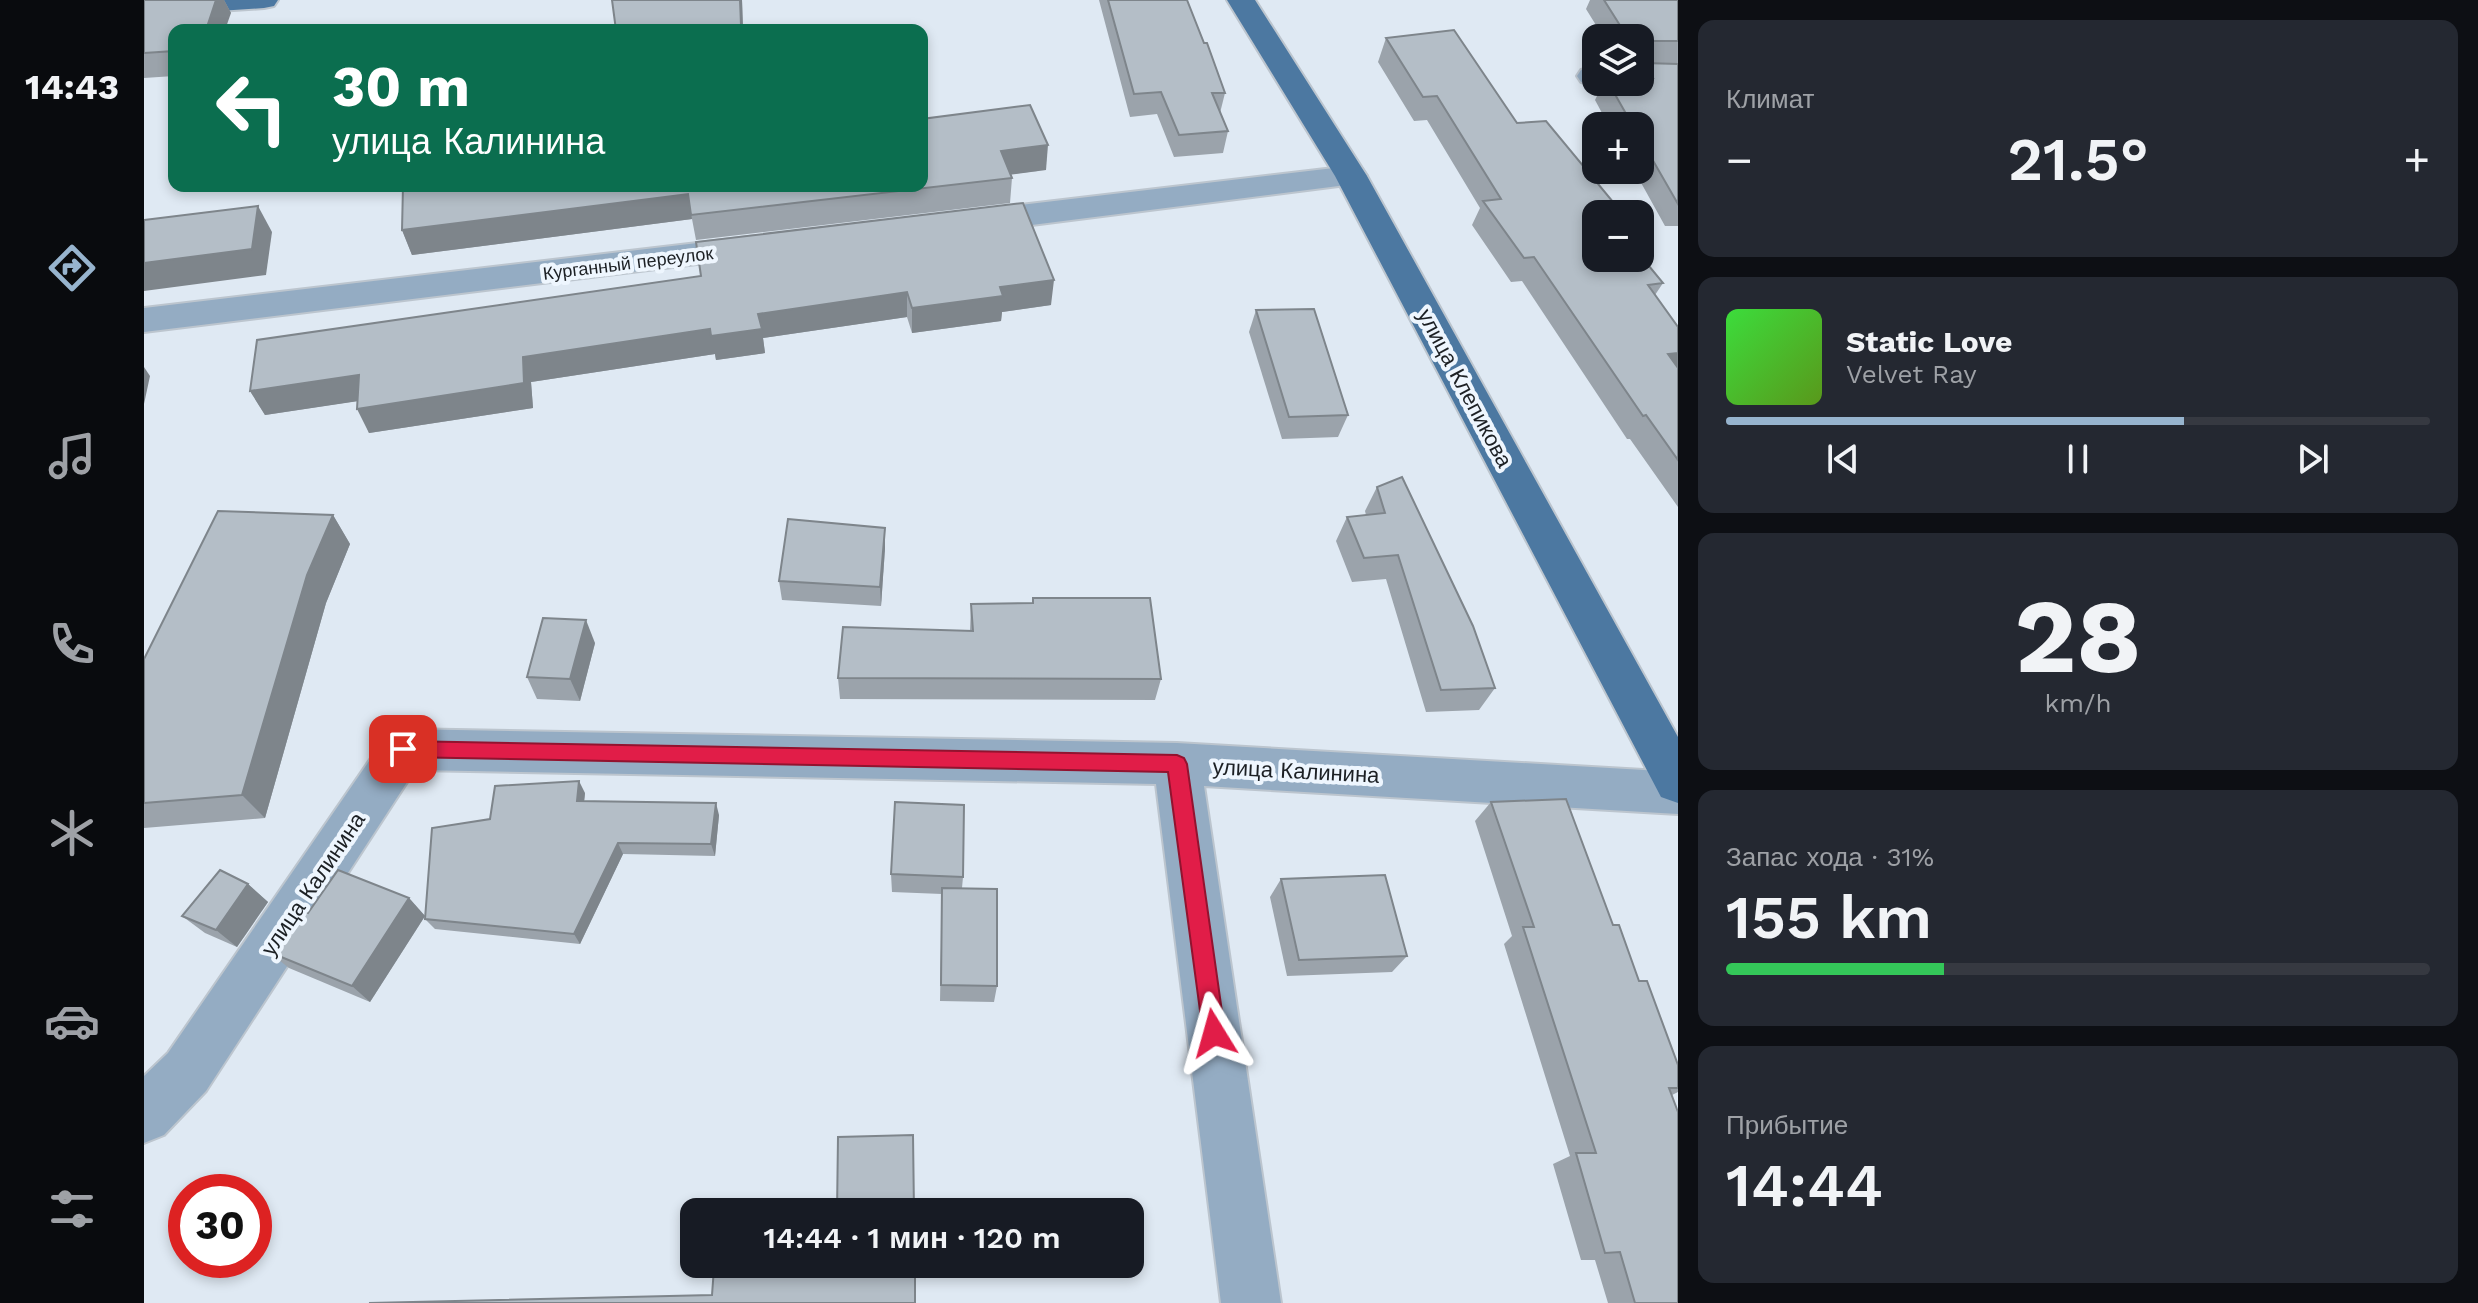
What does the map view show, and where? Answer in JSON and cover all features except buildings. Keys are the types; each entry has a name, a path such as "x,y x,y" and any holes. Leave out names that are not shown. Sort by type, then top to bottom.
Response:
{"main road":[{"path":"144,8 264,0"},
{"name":"улица Клепикова","path":"1241,0 1351,176 1678,782"}],"street":[{"path":"938,226 1351,176"},
{"name":"Курганный переулок","path":"144,320 795,243"},
{"name":"улица Калинина","path":"144,1115 187,1072 403,749 1177,764 1678,793"},
{"path":"1177,764 1251,1303"}],"route":[{"path":"403,749 1177,764 1214,1033"}]}
